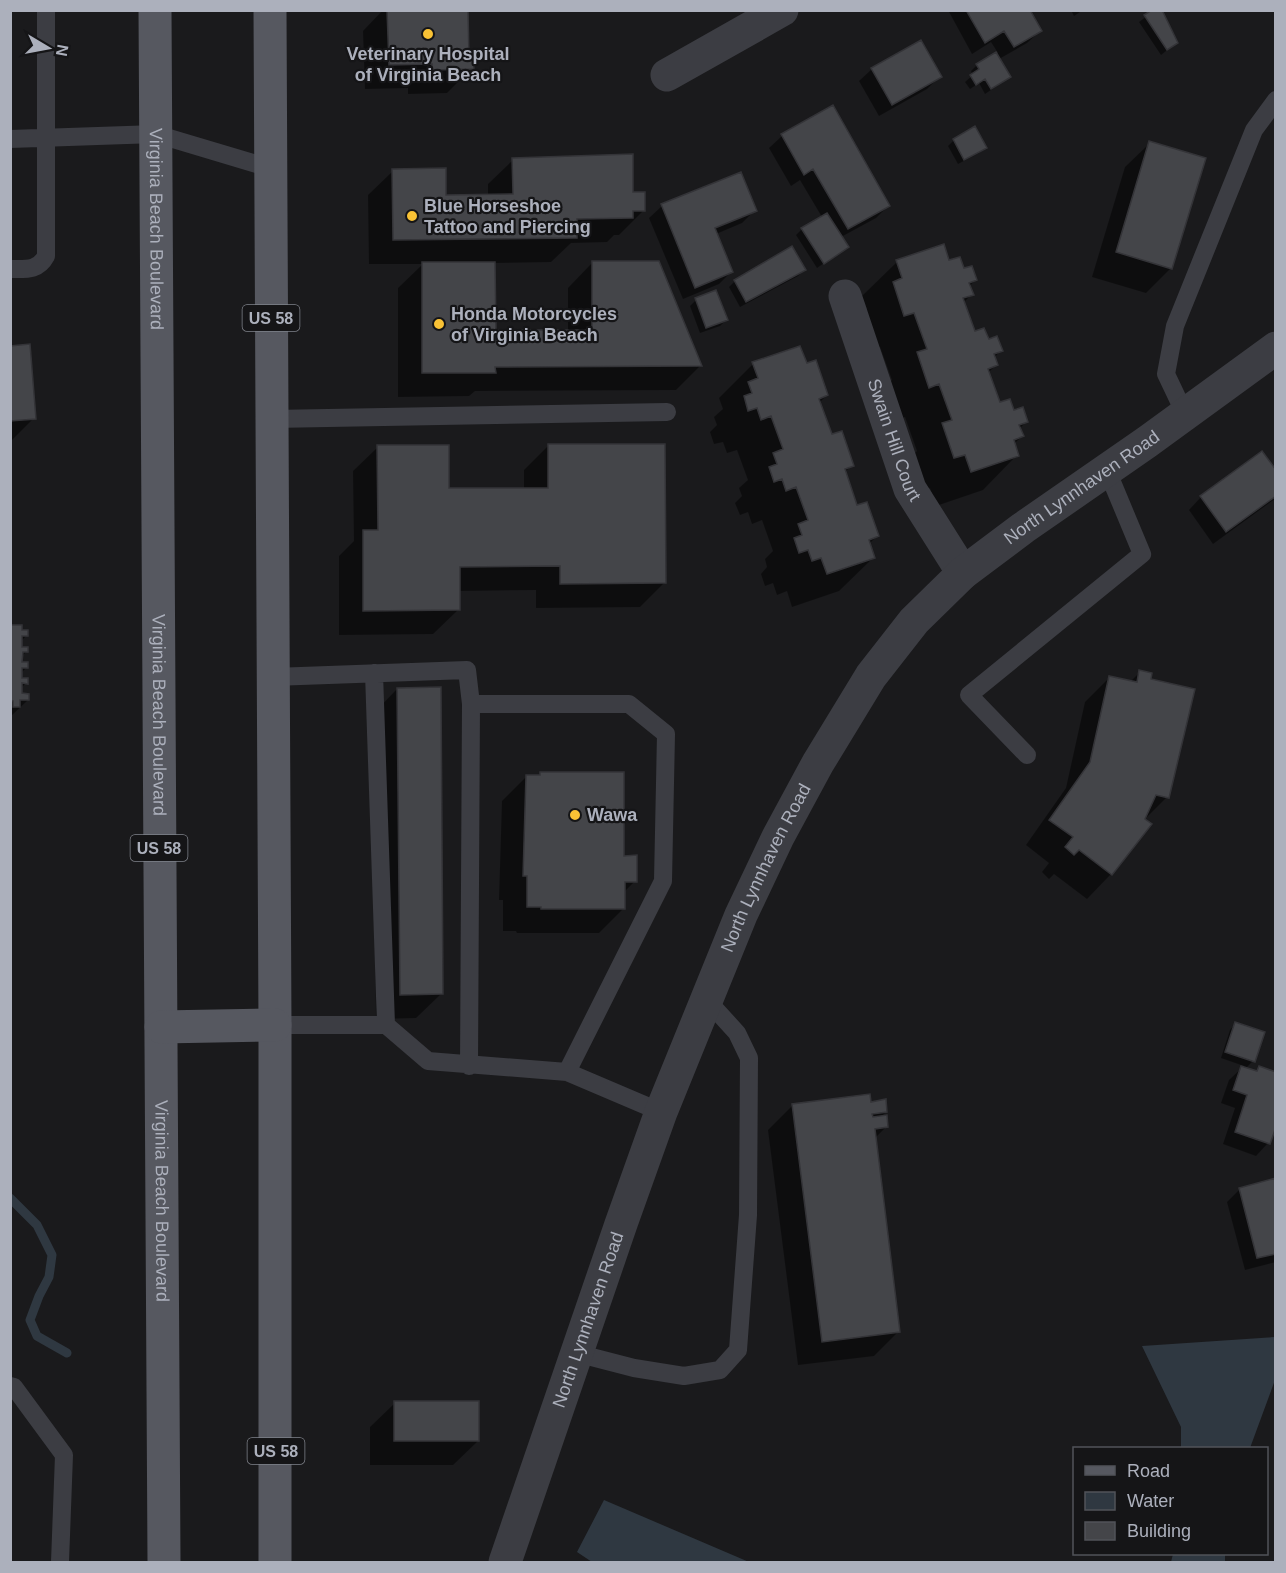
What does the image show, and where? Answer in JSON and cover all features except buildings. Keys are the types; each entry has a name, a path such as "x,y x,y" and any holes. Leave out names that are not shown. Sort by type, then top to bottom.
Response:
{"main road":[{"name":"Virginia Beach Boulevard","path":"155,10 164,1563"},
{"name":"US 58","path":"270,10 276,1563"},
{"path":"161,1027 275,1025"}],"street":[{"path":"667,75 782,10"},
{"name":"Swain Hill Court","path":"845,296 910,489 963,573"},
{"name":"North Lynnhaven Road","path":"505,1563 661,1112 707,1000 760,875 818,762 871,676 914,621 963,573 1275,348"}],"lane":[{"path":"10,269 33,269 42,264 46,256 46,10"},
{"path":"1185,414 1166,374 1175,326 1254,130 1275,99"},
{"path":"10,139 156,134 270,168"},
{"path":"272,419 667,412"},
{"path":"1027,755 969,695 1142,554 1107,470"},
{"path":"273,677 467,670 471,704 470,1066"},
{"path":"374,673 386,1025"},
{"path":"471,704 629,704 666,734 663,881 567,1072"},
{"path":"576,1353 634,1368 684,1376 720,1370 738,1350 748,1215 749,1058 737,1033 707,1000"},
{"path":"275,1025 386,1025 428,1061 567,1072 661,1112"},
{"path":"10,1386 14,1387 64,1455 60,1563"}],"water":[{"path":"1275,1337 1275,1380 1250,1447 1181,1447 1181,1427 1142,1346"},
{"path":"604,1500 749,1562 592,1562 577,1552"},
{"path":"1173,1555 1225,1555 1225,1562 1171,1562"}],"waterway":[{"path":"10,1198 37,1225 52,1255 49,1277 30,1320 37,1336 67,1353"}],"place":[{"name":"Veterinary Hospital of Virginia Beach","path":"428,34"},
{"name":"Blue Horseshoe Tattoo and Piercing","path":"412,216"},
{"name":"Honda Motorcycles of Virginia Beach","path":"439,324"},
{"name":"Wawa","path":"575,815"}]}
